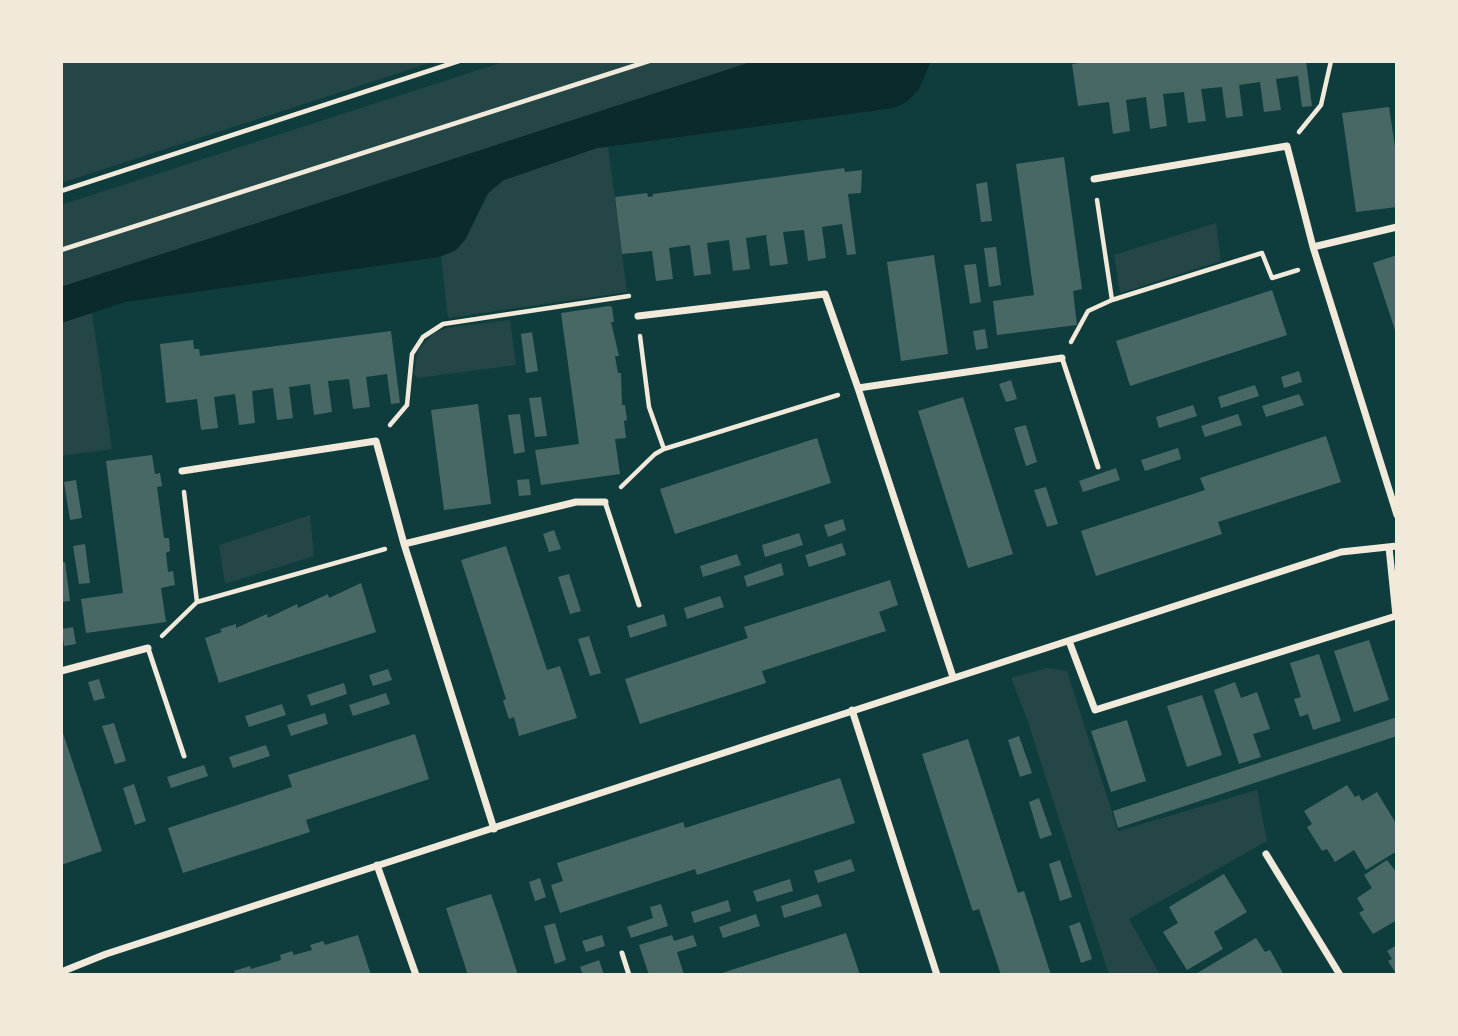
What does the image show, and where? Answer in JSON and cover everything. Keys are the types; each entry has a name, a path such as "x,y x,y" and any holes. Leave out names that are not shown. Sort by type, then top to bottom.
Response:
{"street":[{"path":"1094,179 1287,146 1318,264 1397,515"},
{"path":"1313,247 1397,227"},
{"path":"638,316 825,294 859,388 953,677"},
{"path":"859,388 1062,358"},
{"path":"182,471 376,441 404,544 494,829"},
{"path":"404,544 576,502 606,502"},
{"path":"61,972 106,954 377,865 494,829 852,710 1341,552 1393,547 1396,616 1095,710 1069,640"},
{"path":"61,671 148,648"},
{"path":"852,710 937,975"},
{"path":"1266,854 1340,975"},
{"path":"377,865 416,975"}],"lane":[{"path":"1062,358 1098,467"},
{"path":"606,502 639,605"},
{"path":"148,648 184,757"},
{"path":"622,953 629,975"}],"path":[{"path":"61,191 459,61"},
{"path":"61,250 649,61"},
{"path":"1287,146 1321,105 1331,61"},
{"path":"1094,179 1112,300"},
{"path":"1062,358 1088,311 1112,300 1262,253 1272,278 1318,264"},
{"path":"376,441 407,405 412,354 423,337 443,324 635,295 649,407 664,449"},
{"path":"606,502 655,454 664,449 859,388"},
{"path":"182,471 197,602"},
{"path":"148,648 197,602 404,544"}],"shaded area":[{"path":"61,61 436,61 61,183"},
{"path":"506,61 754,61 61,287 61,205"},
{"path":"754,61 931,61 919,89 907,102 894,108 597,148 504,180 487,194 465,240 456,250 439,257 125,302 61,323 61,287"},
{"path":"608,147 627,292 448,318 441,257 456,250 465,240 491,189 504,180 597,148"},
{"path":"1216,223 1221,261 1120,293 1114,255"},
{"path":"92,313 112,449 61,456 61,323"},
{"path":"510,320 516,365 418,378 414,374 418,350 434,333 446,328"},
{"path":"310,515 314,556 225,584 219,545"},
{"path":"1047,668 1067,671 1118,831 1257,790 1267,841 1129,919 1160,975 1109,975 1026,716 1011,678"}],"building":[{"path":"1095,61 1306,61 1312,106 1302,107 1298,76 1276,79 1281,110 1264,112 1260,82 1239,85 1243,116 1226,118 1222,87 1201,89 1206,121 1188,123 1184,92 1163,94 1167,126 1150,129 1146,97 1126,100 1130,131 1113,134 1109,102 1078,106 1072,64"},
{"path":"1389,107 1397,160 1397,207 1356,212 1342,113"},
{"path":"1064,157 1082,289 1073,291 1077,325 997,335 993,301 1034,295 1016,164"},
{"path":"844,168 845,172 862,170 861,193 848,194 856,254 847,255 842,224 822,227 826,258 808,261 804,230 783,232 788,264 770,266 766,235 746,238 750,269 733,271 729,240 707,243 711,274 694,276 690,245 669,248 673,279 656,281 652,251 622,254 615,197 647,193 648,197 653,194"},
{"path":"987,182 992,221 981,222 976,184"},
{"path":"996,247 1001,285 989,287 984,248"},
{"path":"934,255 948,354 901,361 887,262"},
{"path":"1397,255 1397,333 1396,333 1373,263"},
{"path":"976,264 981,302 970,304 964,265"},
{"path":"1272,290 1287,335 1130,386 1116,341"},
{"path":"612,307 614,322 611,322 619,356 615,356 618,373 621,373 622,405 625,405 627,420 624,421 626,438 615,439 620,474 541,485 535,450 579,444 561,313"},
{"path":"985,329 988,348 976,350 973,331"},
{"path":"391,331 400,403 391,404 387,374 366,377 370,407 353,409 349,379 328,381 332,412 314,415 310,384 289,387 293,418 277,420 273,388 252,391 255,423 239,425 235,394 214,397 218,428 201,430 197,399 166,403 160,344 193,340 194,349 199,349 200,356"},
{"path":"532,332 538,371 526,373 521,334"},
{"path":"1299,371 1302,382 1284,388 1281,377"},
{"path":"1011,380 1017,399 1006,402 999,384"},
{"path":"1255,385 1259,396 1221,408 1218,397"},
{"path":"1299,394 1304,405 1266,417 1262,406"},
{"path":"541,397 547,436 535,437 529,398"},
{"path":"963,397 1013,554 968,568 918,411"},
{"path":"478,404 491,504 444,510 431,410"},
{"path":"1193,405 1197,416 1159,428 1156,417"},
{"path":"520,414 525,452 514,454 508,415"},
{"path":"1238,414 1242,425 1205,437 1201,426"},
{"path":"1026,425 1037,462 1026,466 1014,428"},
{"path":"1326,436 1341,482 1218,522 1222,534 1096,576 1081,531 1205,490 1200,478"},
{"path":"817,438 831,483 675,534 660,489"},
{"path":"1178,448 1181,459 1145,471 1141,460"},
{"path":"152,455 155,474 160,473 162,486 157,487 164,538 169,538 170,551 166,553 168,572 173,571 175,585 161,588 166,622 86,633 81,599 123,593 106,461"},
{"path":"1116,468 1120,480 1083,492 1079,481"},
{"path":"529,479 531,495 519,496 517,480"},
{"path":"76,480 82,518 70,520 64,482"},
{"path":"1046,487 1058,524 1047,527 1034,490"},
{"path":"843,519 846,530 828,537 824,525"},
{"path":"554,530 561,549 549,552 543,534"},
{"path":"799,533 803,545 765,557 762,545"},
{"path":"842,543 846,555 809,567 805,555"},
{"path":"85,544 90,583 79,584 73,546"},
{"path":"506,546 547,670 560,666 577,718 519,736 514,717 509,719 503,701 506,699 461,560"},
{"path":"737,554 741,565 703,577 700,566"},
{"path":"65,562 70,601 61,602 61,563"},
{"path":"781,563 784,575 747,587 744,576"},
{"path":"569,574 581,611 570,614 558,577"},
{"path":"890,580 898,605 879,612 886,631 762,671 766,683 640,724 625,679 748,638 744,627"},
{"path":"361,583 376,632 219,683 205,638 222,632 220,629 236,624 236,628 267,614 268,618 297,604 298,608 328,594 329,598"},
{"path":"720,596 724,607 687,619 684,608"},
{"path":"664,614 667,626 630,638 627,626"},
{"path":"73,627 76,644 64,646 62,629"},
{"path":"589,636 601,673 590,676 578,639"},
{"path":"1369,640 1389,700 1354,712 1334,651"},
{"path":"1319,654 1341,721 1313,730 1308,714 1300,717 1294,699 1301,697 1290,663"},
{"path":"388,669 392,680 373,686 369,675"},
{"path":"99,679 105,698 94,701 88,682"},
{"path":"1235,682 1241,698 1257,692 1270,729 1253,734 1261,757 1239,764 1214,690"},
{"path":"344,683 347,694 311,706 307,695"},
{"path":"386,693 390,704 353,716 349,705"},
{"path":"1202,695 1222,755 1187,767 1167,706"},
{"path":"282,704 286,715 249,727 245,716"},
{"path":"325,713 328,724 291,736 287,725"},
{"path":"1397,717 1397,736 1118,828 1113,811"},
{"path":"1127,720 1146,781 1111,792 1091,731"},
{"path":"114,723 126,761 115,764 102,726"},
{"path":"61,727 102,851 61,865"},
{"path":"415,734 429,779 306,820 310,832 183,873 168,828 292,787 288,775"},
{"path":"1019,736 1032,773 1020,777 1008,740"},
{"path":"968,739 1018,893 1024,891 1051,975 1001,975 979,909 972,909 922,754"},
{"path":"266,745 270,756 233,768 229,757"},
{"path":"204,765 208,776 171,788 167,777"},
{"path":"840,778 855,823 697,875 695,869 560,913 551,885 563,881 557,863 683,822 685,828"},
{"path":"134,784 146,821 135,825 123,788"},
{"path":"1347,785 1355,797 1359,795 1362,801 1377,792 1397,825 1397,851 1366,870 1354,850 1335,862 1327,849 1322,851 1307,827 1312,824 1304,811"},
{"path":"1039,798 1052,835 1040,839 1029,802"},
{"path":"851,859 855,871 818,883 814,871"},
{"path":"1060,860 1072,897 1060,901 1049,864"},
{"path":"1387,860 1397,873 1397,920 1373,934 1359,913 1364,910 1357,898 1372,888 1364,875"},
{"path":"1224,874 1247,912 1214,932 1223,949 1187,970 1163,932 1178,923 1169,907"},
{"path":"540,878 546,897 535,901 529,882"},
{"path":"790,879 793,891 757,902 753,891"},
{"path":"491,894 518,975 468,975 446,908"},
{"path":"818,894 822,906 784,918 781,906"},
{"path":"728,900 731,911 694,923 691,912"},
{"path":"661,904 668,926 631,938 627,927 653,918 650,907"},
{"path":"756,914 760,926 723,938 719,927"},
{"path":"1080,922 1092,959 1081,963 1069,926"},
{"path":"555,923 566,960 555,964 544,926"},
{"path":"846,933 860,975 719,975 719,974"},
{"path":"358,935 371,975 236,975 234,971 281,960 280,955 292,951 294,955 312,950 310,945 323,941 325,945"},
{"path":"602,935 605,946 586,952 582,941"},
{"path":"672,935 674,941 693,935 697,946 677,952 684,975 649,975 639,945"},
{"path":"1256,938 1265,952 1270,950 1284,975 1194,975"},
{"path":"1397,945 1397,975 1388,961 1392,959 1387,951"},
{"path":"599,960 604,975 583,975 580,967"}]}
